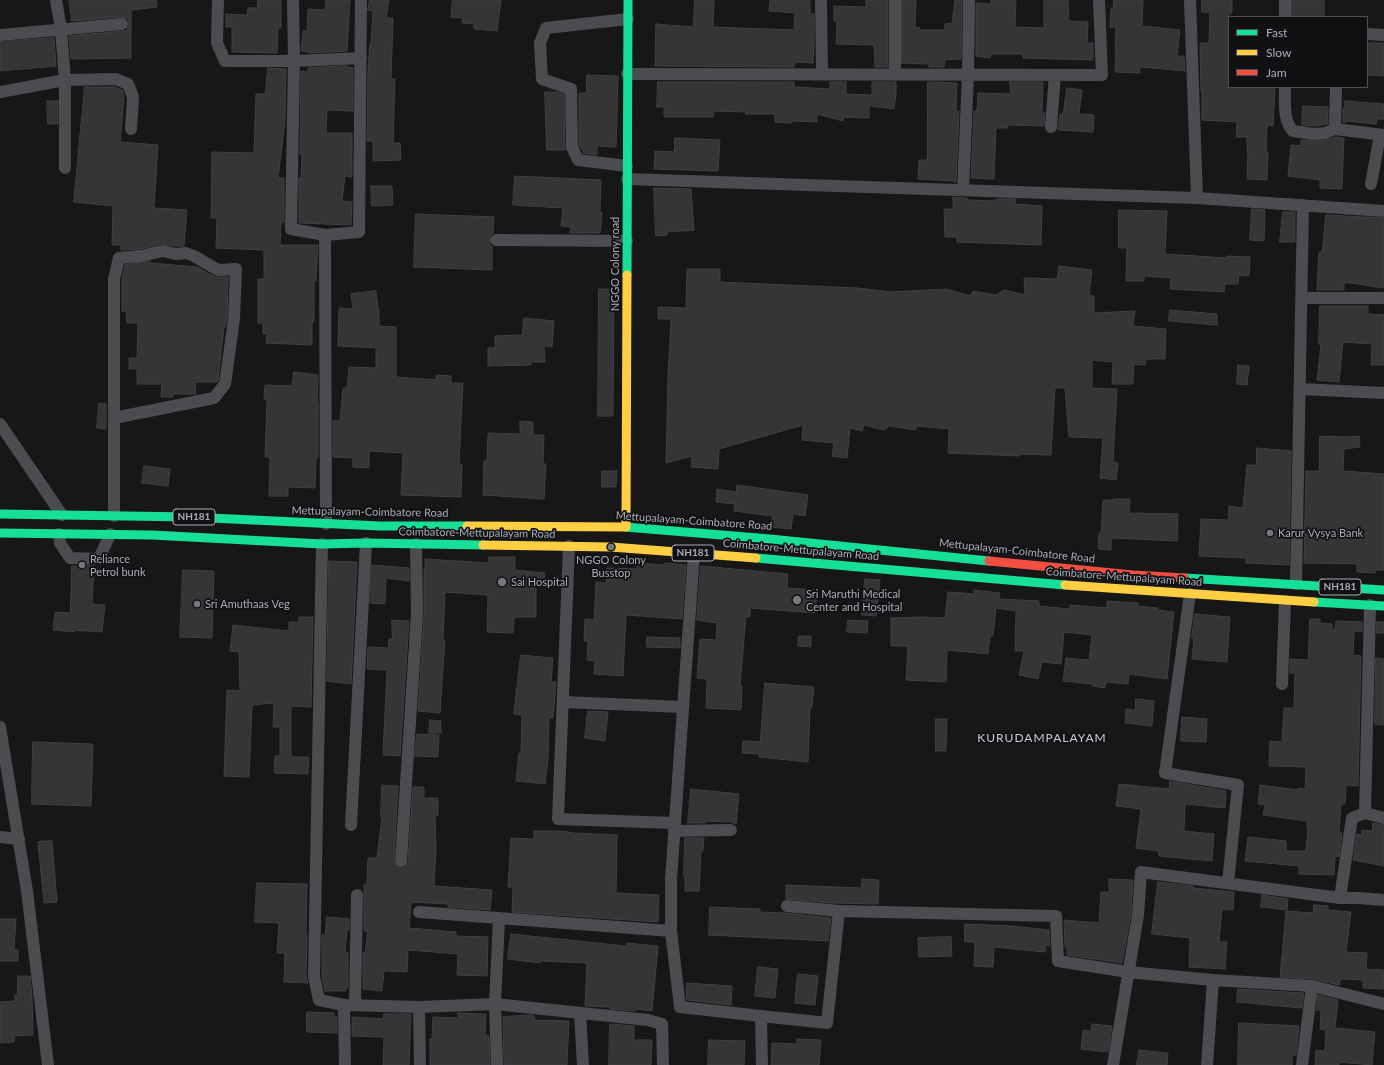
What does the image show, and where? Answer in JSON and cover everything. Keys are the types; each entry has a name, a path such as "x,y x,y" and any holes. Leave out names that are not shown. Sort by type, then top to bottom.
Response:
{"main road":[{"name":"NGGO Colony road","path":"626,538 628,0"},
{"name":"Mettupalayam-Coimbatore Road","path":"0,514 190,517 626,538 770,538 1133,575 1384,590"},
{"name":"Coimbatore-Mettupalayam Road","path":"0,533 152,535 322,544 366,543 569,546 626,538 694,553 1075,586 1285,601 1384,606"}],"street":[{"path":"56,0 61,29 65,80 65,168"},
{"path":"218,0 218,43 225,61 294,61 361,58"},
{"path":"293,0 294,61 291,229 325,235 359,232 361,0"},
{"path":"821,0 822,74"},
{"path":"895,0 895,75"},
{"path":"963,190 968,75 969,0"},
{"path":"627,74 1102,75 1099,0"},
{"path":"1190,0 1197,198"},
{"path":"1285,16 1286,0"},
{"path":"627,166 578,160 572,147 571,89 542,79 540,43 546,28 628,19"},
{"path":"0,35 122,24"},
{"path":"1368,34 1384,35"},
{"path":"1051,127 1055,75"},
{"path":"0,92 65,80 116,80 128,84 133,97 131,129"},
{"path":"1285,88 1285,104 1289,126 1293,131 1314,134 1325,133 1335,129 1382,135 1371,184"},
{"path":"1335,129 1336,88"},
{"path":"627,179 1197,198 1384,211"},
{"path":"1296,584 1303,205"},
{"path":"325,235 326,524"},
{"path":"496,240 627,241"},
{"path":"114,418 214,398 225,384 234,319 236,269 218,270 194,256 163,251 140,256 119,258 114,279 114,418 114,516"},
{"path":"1302,298 1384,298"},
{"path":"1300,389 1384,393"},
{"path":"0,424 62,515"},
{"path":"58,534 60,543 70,558 98,559 110,534"},
{"path":"351,825 366,543"},
{"path":"322,544 314,976 319,1000 350,1005 419,1007 495,1004 648,1020 662,1024 663,1065"},
{"path":"401,861 417,614 416,544"},
{"path":"569,546 558,819 731,830"},
{"path":"694,553 671,879 671,931 680,1007 828,1023 839,911"},
{"path":"1190,594 1165,773 1238,784 1228,883"},
{"path":"1282,684 1285,601"},
{"path":"1365,813 1370,605"},
{"path":"563,702 683,707"},
{"path":"0,727 27,891 48,1065"},
{"path":"1340,898 1352,818 1365,813 1384,818"},
{"path":"0,837 19,839"},
{"path":"1113,1065 1138,915 1141,872 1340,898 1384,900"},
{"path":"345,1065 357,895"},
{"path":"787,906 839,911 1056,916 1058,961 1128,972 1213,980 1312,986 1384,1004"},
{"path":"419,912 671,931"},
{"path":"496,1065 495,1004 499,918"},
{"path":"1207,1065 1213,980"},
{"path":"1302,1065 1312,986"},
{"path":"419,1007 420,1065"},
{"path":"580,1013 583,1065"},
{"path":"761,1016 762,1065"}],"building":[{"path":"69,0 156,0 157,7 131,10 131,58 71,59 69,36 123,31 127,30 129,24 128,19 121,17 72,21"},
{"path":"258,0 281,0 281,28 278,28 277,53 232,52 232,27 226,27 226,14 247,15 248,8 257,8"},
{"path":"326,0 350,0 347,51 309,53 301,51 303,31 307,31 308,9 325,10"},
{"path":"370,0 389,0 386,18 393,18 391,79 395,79 393,143 400,143 401,160 373,161 373,141 367,141 368,68 373,11 368,10"},
{"path":"453,0 501,0 497,31 474,29 474,24 462,23 463,18 451,17"},
{"path":"695,0 714,0 713,27 794,30 795,13 769,11 770,0 810,0 810,14 814,14 813,63 795,62 794,67 655,66 656,24 693,27"},
{"path":"866,0 888,0 888,67 875,67 874,45 836,44 837,21 834,21 834,6 866,7"},
{"path":"902,0 916,0 915,27 920,28 920,30 945,30 945,24 952,23 955,0 962,0 961,59 945,60 944,67 929,67 929,64 902,63"},
{"path":"991,0 1016,0 1015,27 1044,28 1044,0 1068,0 1069,21 1088,22 1087,43 1093,43 1093,60 1023,58 1023,54 991,54 990,58 976,56 976,3 991,4"},
{"path":"1114,0 1143,0 1142,26 1180,30 1177,56 1184,56 1185,71 1140,67 1140,73 1115,72 1116,27 1110,27 1111,8 1113,8"},
{"path":"1202,0 1232,0 1232,13 1229,13 1228,16 1228,88 1275,88 1273,126 1267,125 1267,180 1247,179 1247,137 1236,137 1237,122 1202,120 1200,43 1209,43 1210,12 1202,12"},
{"path":"1292,0 1324,0 1324,16 1292,16"},
{"path":"54,38 56,66 0,71 0,42"},
{"path":"1368,43 1384,43 1384,76 1368,75"},
{"path":"347,66 353,68 353,111 327,110 326,133 352,133 352,177 345,176 342,201 352,202 351,225 299,223 299,178 301,178 302,154 300,154 301,71 307,72 308,68"},
{"path":"268,68 286,69 285,121 278,178 284,178 284,222 281,222 280,245 318,245 316,281 314,281 314,322 312,322 312,345 266,343 267,334 263,334 263,323 258,323 258,279 264,279 264,250 216,248 217,218 211,218 212,152 254,153 256,94 265,94"},
{"path":"587,75 618,76 616,147 597,146 597,155 583,153 583,149 581,149 579,145 579,93 586,93"},
{"path":"658,82 794,82 794,87 830,89 830,82 846,82 846,94 872,95 872,82 896,82 896,94 894,109 869,106 869,118 844,117 843,121 817,114 817,122 775,122 775,114 746,114 746,112 714,111 713,117 664,117 664,107 657,107"},
{"path":"928,82 957,83 956,111 959,111 956,182 918,179 919,160 927,160"},
{"path":"1010,82 1043,82 1042,113 1045,113 1044,126 1008,125 1007,128 996,128 994,179 971,178 974,111 977,111 978,93 1010,94"},
{"path":"85,87 115,87 122,90 124,96 120,142 158,145 154,208 187,210 184,246 162,244 139,249 121,250 121,245 112,245 113,206 74,202"},
{"path":"1067,88 1082,90 1079,114 1094,115 1093,132 1058,130 1060,114 1063,114"},
{"path":"545,92 557,92 564,94 565,150 547,150"},
{"path":"47,101 58,101 58,124 48,124"},
{"path":"1345,101 1384,104 1384,119 1377,119 1376,124 1345,121 1345,123 1343,122 1343,108 1345,108"},
{"path":"1303,106 1328,107 1328,124 1314,126 1302,125"},
{"path":"1336,137 1344,138 1342,189 1320,188 1320,180 1288,176 1291,145 1301,146 1301,140 1315,141"},
{"path":"675,138 720,140 718,171 654,169 655,151 674,152"},
{"path":"515,176 601,180 600,212 602,213 600,233 570,233 571,227 561,226 563,208 513,205"},
{"path":"371,186 392,186 393,205 372,206"},
{"path":"654,188 691,189 694,230 667,232 667,235 656,236"},
{"path":"953,197 967,198 967,200 996,201 996,199 1016,199 1015,204 1042,206 1041,245 957,242 957,237 945,237 944,209 953,209"},
{"path":"1252,209 1265,210 1264,241 1250,240"},
{"path":"1119,210 1167,211 1165,254 1227,258 1227,256 1250,257 1249,276 1239,275 1238,284 1225,284 1224,292 1170,289 1171,278 1144,276 1144,281 1126,281 1127,248 1119,248"},
{"path":"1283,212 1295,212 1295,242 1280,242"},
{"path":"416,214 494,217 493,233 489,240 492,247 492,270 414,267"},
{"path":"1326,215 1384,218 1384,288 1344,282 1344,290 1317,290 1319,252 1322,252"},
{"path":"150,261 150,263 197,267 215,277 228,277 227,318 224,327 218,381 195,382 196,394 173,394 173,397 161,397 162,384 137,384 137,369 129,369 129,358 137,358 138,323 127,323 126,311 122,311 122,280 125,265"},
{"path":"1059,266 1092,270 1089,295 1094,296 1094,313 1135,311 1133,326 1166,329 1165,359 1146,359 1145,365 1134,364 1133,384 1112,384 1113,362 1092,360 1092,388 1117,389 1113,462 1118,463 1116,480 1100,478 1103,438 1069,437 1065,388 1055,388 1051,455 1019,454 1019,456 948,453 949,429 917,426 915,430 889,426 884,430 864,425 862,431 850,428 847,458 832,456 834,443 802,440 803,425 719,449 718,469 691,467 692,456 666,463 671,319 658,319 658,307 686,308 687,269 720,269 720,282 857,288 891,292 946,289 970,296 973,291 996,295 1004,290 1025,295 1024,278 1057,279"},
{"path":"599,289 614,289 613,416 598,416"},
{"path":"376,291 379,309 379,326 396,327 396,377 436,380 436,375 451,376 451,383 463,383 459,464 462,464 461,497 401,495 403,453 369,451 369,468 353,467 353,458 333,457 333,421 340,421 343,388 347,388 349,367 376,368 376,348 338,346 339,308 353,309 351,294"},
{"path":"1320,306 1368,306 1368,314 1384,315 1384,365 1371,365 1372,344 1343,342 1339,382 1317,380 1321,345 1319,344"},
{"path":"1170,310 1217,314 1217,325 1169,321"},
{"path":"524,318 554,321 552,347 544,346 545,362 531,362 531,365 488,366 488,348 495,348 495,336 522,335"},
{"path":"1238,365 1249,366 1247,385 1237,384"},
{"path":"294,372 318,375 318,457 316,458 315,488 288,487 288,496 269,496 270,457 265,457 267,399 264,399 265,385 292,386"},
{"path":"99,403 106,404 106,429 97,428"},
{"path":"520,421 533,422 533,435 544,435 543,464 546,464 544,499 483,495 484,461 487,461 488,433 520,434"},
{"path":"1320,436 1359,436 1360,447 1344,449 1343,471 1384,474 1384,570 1375,570 1375,573 1357,572 1357,564 1304,563 1306,471 1319,471"},
{"path":"1257,448 1291,451 1289,565 1246,563 1246,558 1199,556 1201,519 1228,520 1229,506 1243,508 1247,465 1256,465"},
{"path":"144,466 170,469 168,486 142,483"},
{"path":"602,471 617,471 616,487 602,487"},
{"path":"737,485 808,495 805,516 793,514 791,529 771,527 773,516 734,511 735,504 716,502 717,489 736,492"},
{"path":"1130,499 1129,513 1178,514 1177,541 1111,538 1111,550 1098,549 1099,533 1101,533 1103,500"},
{"path":"489,557 515,557 515,570 545,573 543,586 536,585 536,617 514,617 513,633 487,632 488,595 445,592 443,640 445,640 440,713 418,711 424,614 425,559 489,563"},
{"path":"329,561 357,562 351,684 327,681"},
{"path":"637,563 686,565 682,619 626,615 623,676 594,674 595,661 587,660 588,641 584,641 585,619 594,620 596,582 606,583 607,568 637,569"},
{"path":"372,565 409,568 409,581 386,578 385,604 370,603"},
{"path":"72,566 94,566 92,604 105,605 102,632 53,630 55,612 70,613"},
{"path":"701,566 788,574 787,588 817,590 815,613 750,608 750,617 746,616 740,686 742,686 741,710 706,708 707,679 697,678 700,639 716,640 717,623 697,620"},
{"name":"Sri Amuthaas Veg","path":"183,570 214,571 212,638 180,637"},
{"path":"865,579 880,580 876,616 862,615"},
{"path":"974,590 1000,593 999,599 1039,601 1039,606 1070,609 1070,605 1107,608 1107,601 1138,603 1137,606 1158,608 1158,610 1174,612 1167,679 1129,674 1128,684 1106,682 1105,688 1093,686 1093,684 1063,681 1066,658 1089,660 1092,635 1064,632 1061,664 1042,662 1038,679 1019,675 1024,651 1015,651 1016,611 996,608 993,636 990,636 988,654 947,650 946,682 906,680 908,646 891,646 891,618 945,618 948,592 974,594"},
{"path":"1195,614 1230,617 1227,662 1192,659 1194,638 1192,638"},
{"path":"299,617 313,617 311,707 291,706 291,757 309,757 308,774 274,773 275,756 280,756 280,727 273,727 274,703 252,705 249,777 224,776 227,690 240,691 239,652 230,651 233,625 289,631 289,622 299,622"},
{"path":"1310,619 1320,619 1320,623 1332,624 1332,630 1335,630 1336,621 1362,622 1362,632 1354,631 1353,655 1361,656 1358,786 1346,785 1345,804 1341,804 1339,833 1342,833 1339,857 1335,856 1334,875 1299,874 1299,866 1245,861 1248,837 1286,841 1286,851 1306,851 1307,821 1263,815 1265,805 1258,804 1260,785 1298,790 1298,788 1305,789 1306,767 1269,766 1270,741 1282,742 1284,708 1294,708 1295,673 1290,673 1290,659 1308,660"},
{"path":"392,620 409,621 400,756 383,755 387,670 367,669 368,647 388,648 389,639 392,639"},
{"path":"848,620 868,621 867,633 847,632"},
{"path":"1377,622 1384,622 1384,633 1377,633"},
{"path":"799,636 811,636 811,647 798,646"},
{"path":"647,637 680,638 680,648 647,647"},
{"path":"521,655 553,658 551,682 556,682 553,718 549,718 548,759 545,784 516,781 519,753 521,753 522,715 514,714"},
{"path":"1376,658 1384,659 1384,725 1375,724"},
{"path":"765,683 814,687 812,707 810,707 808,762 759,757 759,754 742,753 743,741 760,742"},
{"path":"1136,699 1154,701 1152,726 1125,723 1126,709 1135,710"},
{"path":"588,711 608,712 605,741 585,738"},
{"path":"1182,717 1207,719 1206,742 1181,741"},
{"path":"936,719 947,719 946,751 936,751"},
{"path":"430,720 441,721 441,733 429,733"},
{"path":"417,734 439,735 438,757 415,756"},
{"path":"33,742 93,744 91,806 32,804"},
{"path":"1170,781 1226,791 1225,808 1185,804 1184,831 1214,834 1212,861 1159,856 1159,851 1136,848 1141,809 1116,806 1119,784 1169,789"},
{"path":"382,785 398,786 394,861 397,867 404,868 408,862 413,787 424,787 424,798 438,798 438,815 435,815 436,849 434,886 492,890 490,910 448,907 448,904 411,902 409,928 456,932 456,936 488,937 487,976 457,975 458,954 408,950 407,972 384,971 382,991 363,989 363,953 365,953 368,931 364,931 364,885 367,885 368,858 377,858 382,817"},
{"path":"691,789 739,794 736,824 731,822 705,821 705,823 688,823"},
{"path":"1373,823 1384,825 1384,866 1353,860 1357,834 1362,835 1362,830 1372,831"},
{"path":"534,831 562,831 617,835 616,893 659,895 658,922 512,912 513,887 508,887 511,838 534,839"},
{"path":"685,838 704,838 703,851 701,851 699,891 685,891"},
{"path":"52,841 57,902 44,903 38,842"},
{"path":"862,879 879,880 878,904 833,903 786,899 786,885 861,888"},
{"path":"1109,879 1133,880 1131,914 1122,963 1067,955 1067,947 1065,947 1064,920 1099,923 1101,892 1109,892"},
{"path":"1158,882 1193,886 1193,888 1234,892 1233,910 1222,909 1219,942 1227,942 1225,969 1189,967 1190,938 1152,934"},
{"path":"257,883 307,884 306,976 308,983 284,982 285,953 277,953 279,923 255,922"},
{"path":"1262,895 1288,899 1287,910 1261,907"},
{"path":"1314,905 1328,906 1328,910 1351,912 1346,952 1367,953 1366,969 1384,970 1384,989 1363,988 1363,980 1341,979 1339,985 1313,979 1280,977 1286,911 1313,913"},
{"path":"710,907 760,909 760,912 831,918 828,941 709,935"},
{"path":"327,917 349,919 349,930 347,930 345,952 348,953 348,988 346,988 346,991 325,991 322,975 322,935 325,935"},
{"path":"0,919 16,919 14,950 18,950 18,961 0,961"},
{"path":"965,924 1012,926 1049,930 1050,946 1046,945 1045,952 994,947 993,967 974,966 975,942 965,942"},
{"path":"511,934 626,946 627,943 658,946 652,1011 635,1009 635,1011 610,1009 610,1007 585,1006 587,963 540,961 540,963 508,959"},
{"path":"951,937 952,956 919,957 918,938"},
{"path":"758,967 778,969 775,998 755,996"},
{"path":"798,974 818,976 815,1005 795,1003"},
{"path":"18,976 30,976 33,1035 14,1036 14,1042 0,1043 0,1002 15,1001 15,995 17,995"},
{"path":"687,983 732,986 731,1005 687,1000"},
{"path":"1238,989 1304,993 1302,1008 1237,1002"},
{"path":"1318,995 1338,1000 1335,1028 1375,1032 1372,1065 1339,1062 1339,1065 1315,1065 1316,1050 1325,1051 1326,1030 1320,1029 1321,1010 1317,1010"},
{"path":"307,1012 334,1013 334,1017 337,1017 337,1033 307,1032"},
{"path":"458,1013 486,1014 485,1035 489,1036 490,1065 430,1065 430,1039 432,1039 433,1017 458,1018"},
{"path":"384,1014 411,1014 409,1065 383,1065 384,1037 352,1036 352,1017 383,1019"},
{"path":"534,1016 535,1020 569,1021 567,1065 504,1065 503,1017"},
{"path":"1239,1023 1299,1026 1296,1055 1292,1055 1292,1065 1238,1065"},
{"path":"610,1024 634,1026 634,1040 652,1040 651,1065 609,1065"},
{"path":"1092,1024 1112,1026 1108,1052 1081,1049 1083,1030 1091,1031"},
{"path":"797,1039 821,1040 819,1065 771,1065 772,1043 797,1044"},
{"path":"709,1040 745,1041 744,1065 708,1065"},
{"path":"1139,1050 1168,1053 1167,1065 1137,1065"}],"traffic: fast":[{"path":"627,275 628,0"},
{"path":"0,514 190,517 380,526 467,526"},
{"path":"625,527 770,539 989,561"},
{"path":"0,533 152,535 322,544 366,543 483,545"},
{"path":"756,558 1065,585"},
{"path":"1185,578 1384,590"},
{"path":"1314,602 1384,606"}],"traffic: slow":[{"path":"626,527 627,275"},
{"path":"467,526 625,527"},
{"path":"483,545 611,547 756,558"},
{"path":"1065,585 1314,602"}],"traffic: jam":[{"path":"989,561 1133,575 1185,578"}],"place":[{"name":"Karur Vysya Bank","path":"1270,533"},
{"name":"NGGO Colony Busstop","path":"611,547"},
{"name":"Reliance Petrol bunk","path":"82,565"},
{"name":"Sai Hospital","path":"502,582"},
{"name":"Sri Maruthi Medical Center and Hospital","path":"797,600"},
{"name":"Sri Amuthaas Veg","path":"197,604"}],"district":[{"name":"KURUDAMPALAYAM","path":"1042,738"}]}
